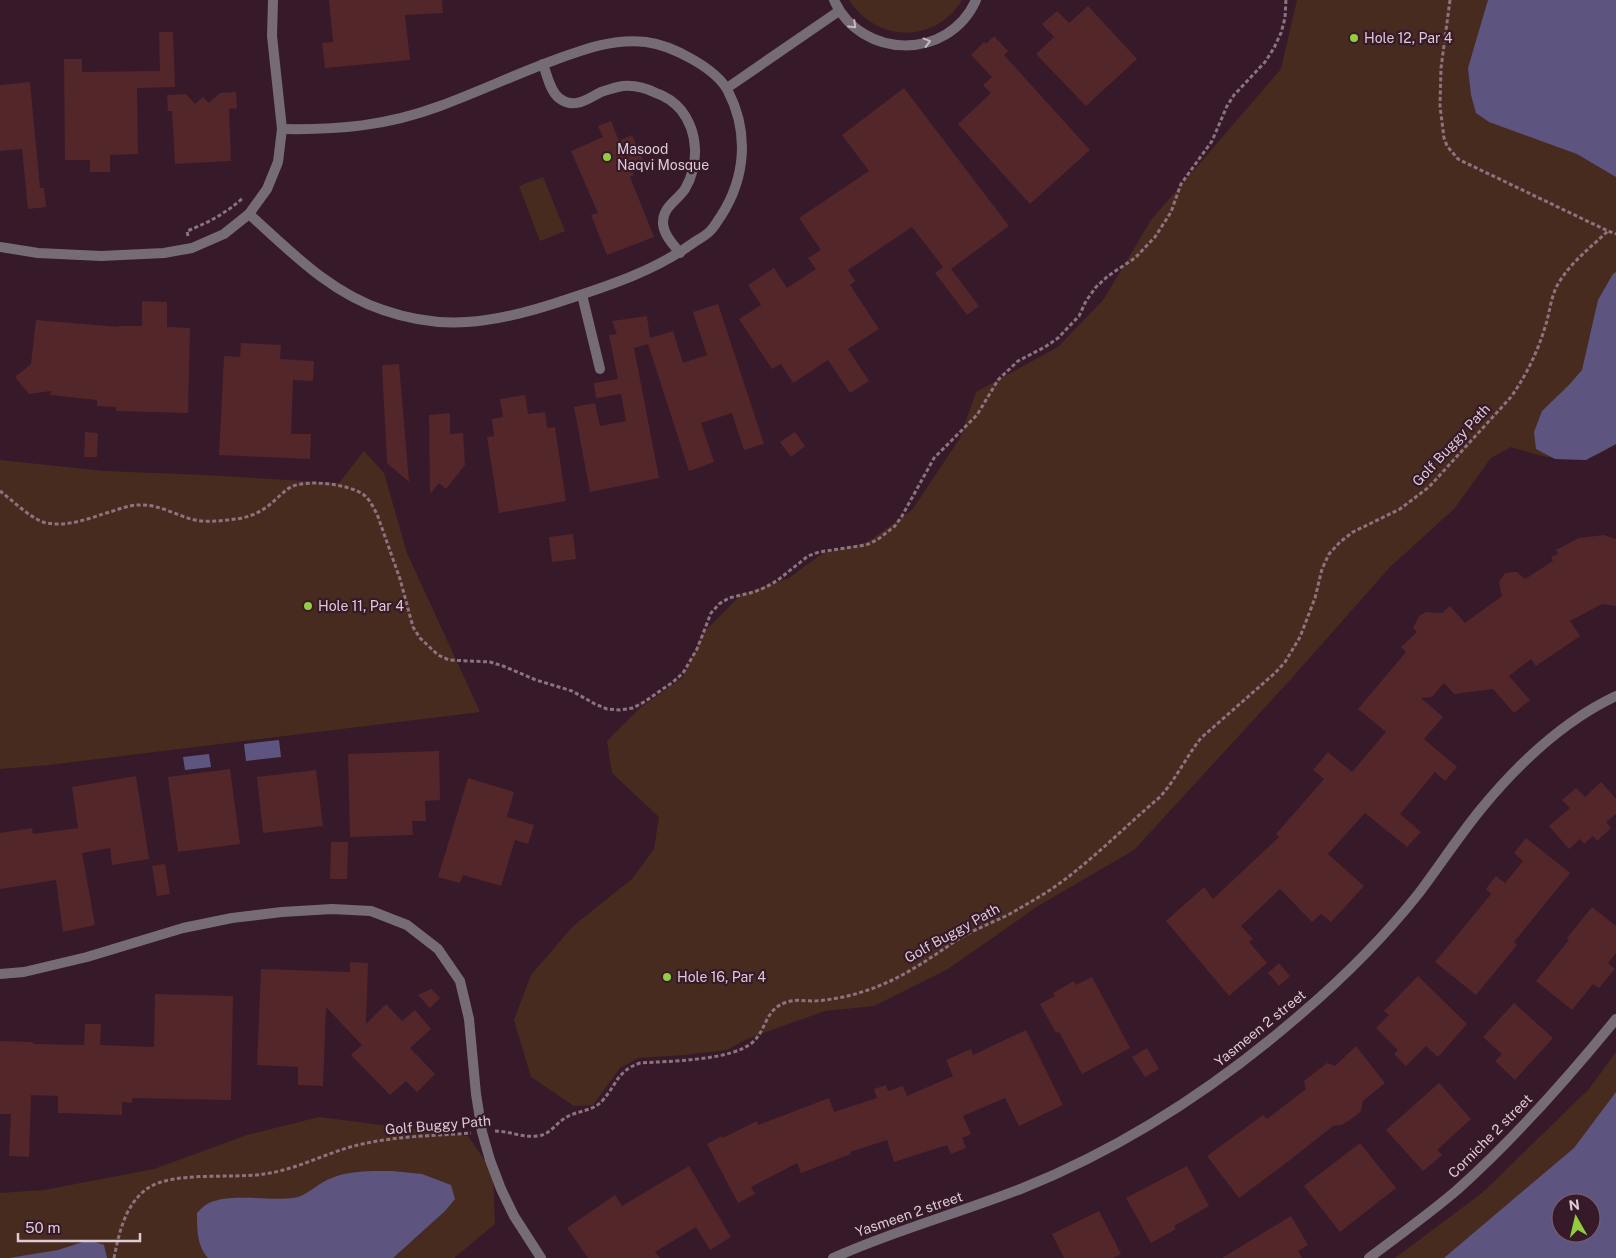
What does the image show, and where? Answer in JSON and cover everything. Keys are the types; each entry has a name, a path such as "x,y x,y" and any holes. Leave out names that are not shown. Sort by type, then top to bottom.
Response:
{"street":[{"path":"0,247 38,252 101,256 164,254 192,248 224,234 248,214 267,189 278,162 282,129 272,36 272,0"},
{"path":"834,0 839,11 856,30 879,42 905,46 930,42 954,30 971,11 976,0"},
{"path":"727,88 839,11"},
{"path":"248,214 308,266 342,292 381,310 423,320 467,322 510,316 582,295 640,273 680,253 711,230 732,199 742,162 741,124 727,88 698,62 677,51 647,42 616,42 585,49 440,106 401,119 330,129 282,129"},
{"path":"543,64 553,90 558,98 565,102 574,104 584,102 602,92 623,86 644,88 664,96 680,110 692,128 696,149 693,171 684,190 664,213 663,223 669,240 680,253"},
{"path":"582,295 600,370"},
{"name":"Yasmeen 2 street","path":"833,1258 864,1244 1007,1194 1077,1164 1128,1138 1220,1079 1305,1012 1382,935 1418,894 1480,810 1517,769 1558,732 1616,696"},
{"path":"0,974 24,972 87,957 183,928 232,918 332,909 370,911 407,925 438,949 460,981 469,1018 475,1085 482,1132 490,1160 514,1216 541,1258"},
{"name":"Corniche 2 street","path":"1369,1258 1456,1190 1500,1148 1577,1065 1616,1019"}],"path":[{"path":"0,491 42,522 60,524 129,506 140,505 151,506 187,518 203,521 238,519 252,516 266,509 283,492 299,484 308,483 356,490 372,504 400,579 414,627 420,638 433,651 450,660 490,662 504,666 536,680 572,691 607,709 633,708 664,690 682,672 697,649 711,613 719,604 728,598 766,587 808,556 819,552 866,545 877,540 895,526 934,458 977,415 998,380 1018,361 1058,338 1079,316 1086,300 1096,287 1134,258 1155,237 1171,212 1181,184 1212,140 1227,106 1234,95 1265,62 1274,48 1285,18 1286,0"},
{"path":"1450,0 1440,86 1443,130 1447,146 1458,159 1616,234"},
{"path":"192,248 187,231 217,218 248,194"},
{"name":"Golf Buggy Path","path":"114,1258 128,1209 140,1195 158,1184 182,1178 266,1174 290,1168 347,1148 409,1137 501,1131 528,1137 546,1134 565,1117 590,1110 597,1106 618,1077 632,1066 640,1063 711,1057 745,1047 759,1035 768,1016 776,1007 793,1000 812,1001 851,995 888,982 931,958 970,932 1030,903 1071,874 1160,797 1170,786 1201,738 1285,662 1300,637 1322,569 1329,554 1353,532 1400,509 1429,487 1511,397 1523,380 1532,362 1557,286 1568,269 1608,231"}],"shaded area":[{"path":"849,0 962,0 951,14 937,25 922,31 906,33 890,30 875,24 861,14"},
{"path":"1297,0 1616,0 1616,444 1589,457 1577,459 1552,458 1511,447 1491,458 1454,509 1390,567 1291,679 1134,850 1038,906 948,969 874,1006 825,1011 747,1039 727,1050 638,1058 620,1068 593,1105 574,1106 531,1077 514,1020 531,975 573,926 632,879 654,849 659,817 612,773 607,741 640,708 682,678 703,633 741,595 789,578 823,553 868,542 912,510 960,438 976,392 1058,347 1104,299 1151,220 1281,69"},
{"path":"1488,0 1616,0 1616,177 1577,154 1489,122 1476,113 1471,95 1468,68"},
{"path":"543,177 565,231 540,241 519,186"},
{"path":"1616,272 1616,444 1586,460 1555,459 1536,449 1534,432 1542,411 1582,370 1598,300"},
{"path":"364,451 384,473 407,553 480,712 49,765 0,769 0,460 104,471 339,483"},
{"path":"279,740 281,757 246,761 244,744"},
{"path":"209,754 211,767 185,770 183,757"},
{"path":"1616,1052 1616,1258 1395,1258 1482,1193 1589,1089"},
{"path":"1616,1092 1616,1258 1444,1258 1574,1148"},
{"path":"319,1117 468,1136 493,1172 495,1224 454,1258 0,1258 0,1193 44,1190 154,1169 247,1135"},
{"path":"392,1171 422,1174 451,1185 455,1199 445,1211 393,1258 208,1258 204,1253 200,1243 197,1213 209,1203 228,1198 293,1198 302,1195 327,1180 343,1174"},
{"path":"89,1240 104,1245 107,1258 9,1258 58,1250"}],"building":[{"path":"329,0 442,0 443,13 405,15 410,60 325,68 322,43 333,42"},
{"path":"1088,6 1137,59 1086,106 1036,54 1054,37 1042,24 1057,11 1069,23"},
{"path":"159,32 173,32 175,87 137,88 138,154 110,155 110,172 90,172 90,160 65,160 64,59 82,59 82,72 160,71"},
{"path":"994,36 1008,51 1004,55 1090,150 1030,204 958,124 991,93 983,85 992,77 971,55 984,42 986,44"},
{"path":"30,82 40,188 44,188 46,207 28,209 22,149 0,151 0,85"},
{"path":"904,88 1009,226 951,269 979,306 967,315 935,273 943,267 912,227 848,270 855,281 850,285 879,329 848,349 869,381 850,393 828,360 793,383 781,364 772,369 739,319 761,305 748,285 774,268 787,288 816,269 808,258 821,250 799,218 869,171 842,135"},
{"path":"236,92 237,108 229,109 231,161 175,164 172,111 168,111 167,95 186,94 195,104 203,97 209,103 220,93"},
{"path":"611,121 619,141 632,135 644,162 631,168 634,175 630,177 654,237 607,255 591,215 598,213 571,151 603,137 598,126"},
{"path":"142,301 167,302 167,327 190,328 188,413 116,411 116,407 97,406 97,400 50,395 51,391 29,394 15,377 31,364 36,320 119,327 142,326"},
{"path":"718,304 764,444 744,450 732,413 701,423 714,462 689,471 648,344 634,348 659,478 590,492 574,407 595,403 600,426 626,421 621,394 596,398 594,383 618,379 609,335 617,334 612,321 647,316 650,338 673,331 683,363 707,355 693,312"},
{"path":"241,343 281,345 280,359 314,361 313,381 293,380 291,434 311,434 310,459 219,455 224,356 240,357"},
{"path":"399,364 409,482 387,463 382,365"},
{"path":"525,395 528,414 545,412 547,428 555,427 566,501 499,513 487,437 494,436 492,419 503,417 500,399"},
{"path":"450,413 450,434 463,433 465,465 446,489 439,483 430,494 429,415"},
{"path":"85,432 98,433 97,457 84,457"},
{"path":"795,432 805,446 791,457 780,442"},
{"path":"573,534 576,559 552,562 549,537"},
{"path":"1604,535 1616,539 1616,606 1602,604 1570,621 1580,636 1536,666 1531,659 1509,676 1530,700 1514,713 1493,689 1454,694 1444,683 1432,697 1421,698 1443,717 1424,739 1457,767 1445,781 1435,772 1400,814 1421,832 1407,847 1365,813 1328,854 1364,886 1331,922 1321,914 1312,922 1280,889 1241,926 1253,939 1249,942 1267,963 1229,996 1166,921 1204,887 1213,899 1279,837 1276,834 1324,779 1313,770 1328,752 1352,772 1386,732 1358,709 1406,652 1401,647 1417,632 1413,628 1419,616 1426,612 1442,613 1450,606 1465,623 1502,596 1499,582 1505,573 1517,572 1525,579 1553,561 1551,557 1558,554 1556,550 1579,538"},
{"path":"439,751 440,800 425,801 426,821 412,821 413,835 350,837 348,754"},
{"path":"230,769 240,844 178,852 168,777"},
{"path":"316,770 323,826 263,833 257,777"},
{"path":"136,776 149,859 112,865 110,848 82,853 95,925 63,932 56,880 0,889 0,833 32,828 33,834 78,828 72,787"},
{"path":"468,778 514,792 507,817 534,825 528,844 515,840 501,886 463,875 460,883 438,877"},
{"path":"1601,782 1616,799 1616,814 1606,822 1611,828 1597,841 1593,836 1584,844 1580,839 1569,849 1549,826 1570,808 1562,800 1576,788 1585,797"},
{"path":"1526,838 1570,873 1514,942 1517,945 1476,995 1435,962 1491,894 1486,889 1496,876 1505,883 1523,861 1514,853"},
{"path":"331,842 348,842 347,879 330,879"},
{"path":"165,864 170,894 157,896 152,866"},
{"path":"1592,907 1616,926 1616,953 1608,963 1615,969 1599,988 1593,984 1572,1010 1536,981 1569,940 1567,938"},
{"path":"350,962 368,963 366,1024 386,1004 402,1021 415,1010 431,1029 410,1048 435,1074 417,1092 406,1081 390,1095 351,1055 362,1045 326,1007 323,1086 298,1085 298,1067 257,1065 261,969 350,972"},
{"path":"1279,963 1290,976 1279,986 1268,973"},
{"path":"1418,976 1467,1024 1438,1057 1426,1046 1406,1066 1394,1054 1398,1050 1376,1028 1389,1015 1384,1011"},
{"path":"1092,977 1130,1048 1082,1074 1059,1032 1056,1033 1040,1004 1055,996 1053,993 1074,981 1076,985"},
{"path":"431,989 440,998 430,1008 418,995"},
{"path":"155,994 233,996 231,1100 132,1098 132,1103 122,1102 122,1115 58,1113 58,1096 31,1095 29,1157 9,1156 11,1114 0,1114 0,1041 84,1045 85,1024 101,1024 100,1045 154,1047"},
{"path":"1514,1003 1553,1038 1515,1080 1495,1061 1502,1054 1483,1037"},
{"path":"1026,1030 1063,1105 1019,1126 1005,1098 963,1116 971,1134 962,1138 966,1148 951,1154 947,1145 894,1162 887,1140 850,1152 851,1154 801,1173 797,1163 751,1187 755,1194 738,1203 707,1144 757,1121 758,1125 829,1098 834,1112 877,1098 874,1089 886,1085 888,1091 903,1086 907,1096 953,1076 946,1060 971,1049 973,1055"},
{"path":"1356,1046 1385,1083 1363,1101 1361,1111 1354,1117 1342,1125 1333,1126 1239,1198 1207,1156 1263,1115 1267,1119 1306,1089 1304,1081 1327,1063 1335,1066"},
{"path":"1147,1048 1159,1069 1145,1077 1132,1057"},
{"path":"1439,1083 1471,1119 1437,1150 1442,1155 1423,1171 1386,1130"},
{"path":"1360,1143 1396,1188 1340,1232 1304,1186"},
{"path":"689,1166 731,1237 710,1250 696,1227 655,1252 660,1258 588,1258 567,1228 615,1195 622,1206"},
{"path":"1187,1166 1209,1206 1174,1226 1176,1229 1151,1243 1126,1198"},
{"path":"1099,1211 1121,1254 1113,1258 1064,1258 1052,1234"},
{"path":"1291,1216 1308,1245 1298,1251 1302,1258 1222,1258"}],"place":[{"name":"Hole 12, Par 4","path":"1354,38"},
{"name":"Masood Naqvi Mosque","path":"607,157"},
{"name":"Hole 11, Par 4","path":"308,606"},
{"name":"Hole 16, Par 4","path":"667,977"}]}
